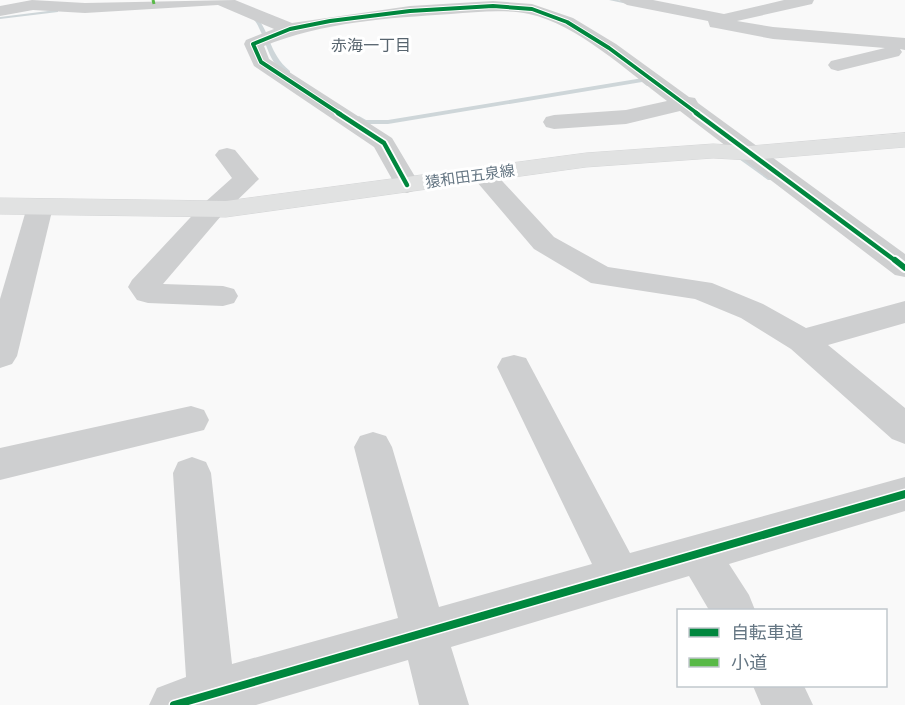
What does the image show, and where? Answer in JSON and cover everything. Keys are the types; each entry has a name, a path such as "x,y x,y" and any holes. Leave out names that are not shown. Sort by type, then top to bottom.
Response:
{"main road":[{"name":"猿和田五泉線","path":"0,206 72,210 212,210 300,201 407,184 597,159 713,151 750,153 905,140"}],"street":[{"path":"0,11 33,2 85,8 220,0 290,29"},
{"path":"627,0 728,17"},
{"path":"699,0 728,17"},
{"path":"852,27 827,17 799,1 728,17 716,23 773,33 905,47"},
{"path":"407,184 384,143 261,62 253,44 290,29 341,20 456,7 537,4 609,48 905,268"},
{"path":"838,65 905,47"},
{"path":"554,122 626,117 687,104"},
{"path":"223,296 148,293 143,287 212,210 246,179 227,155"},
{"path":"483,175 544,243 600,276 701,290 752,310 802,341 905,429"},
{"path":"0,356 40,207"},
{"path":"802,341 905,312"},
{"path":"514,367 620,577"},
{"path":"0,464 191,420"},
{"path":"373,447 444,705"},
{"path":"192,473 192,701 905,494"},
{"path":"699,553 732,609"},
{"path":"778,687 788,705"}],"waterway":[{"path":"611,0 632,4"},
{"path":"0,18 56,11"},
{"path":"253,16 262,28 274,58 288,72"},
{"path":"359,118 365,122 388,122 643,80 649,85"},
{"path":"734,153 770,179"}],"marked path":[{"path":"153,0 154,4"}],"cycle path":[{"path":"407,185 384,143 261,62 253,44 290,29 330,21 410,11 493,6 532,9 567,22 609,48 905,268"},
{"path":"174,705 905,494"}],"district":[{"name":"赤海一丁目","path":"371,45"}]}
